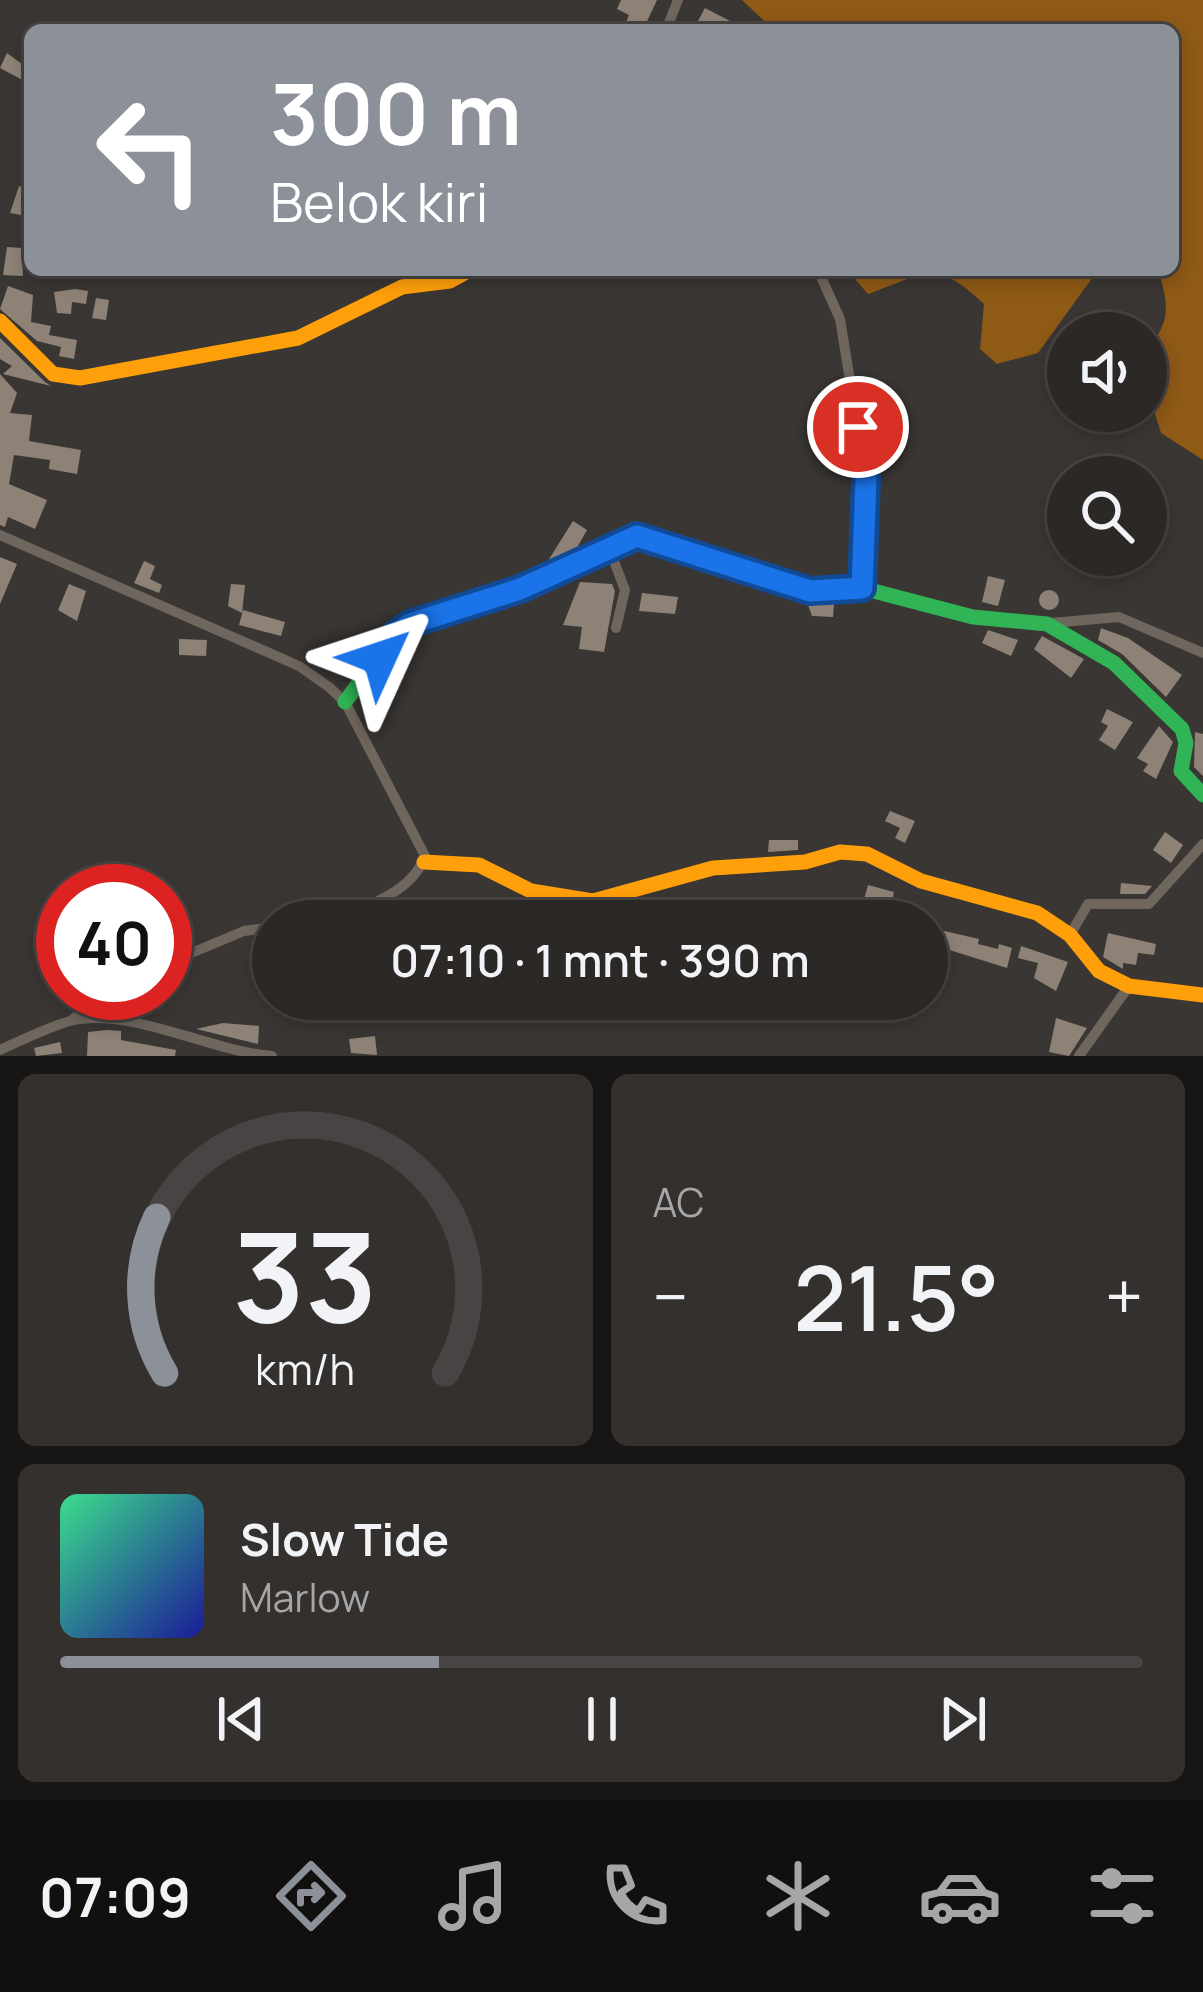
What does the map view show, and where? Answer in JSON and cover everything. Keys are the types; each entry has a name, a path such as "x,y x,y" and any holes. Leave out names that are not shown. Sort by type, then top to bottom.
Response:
{"street":[{"path":"0,321 53,374 80,378 298,338 411,283 459,276"},
{"path":"821,276 840,319 866,478 862,588"},
{"path":"0,535 299,666 345,702 415,829 424,862"},
{"path":"345,702 394,635 410,624 520,589 609,548 651,536 810,591 862,588 973,617 1047,624 1119,617 1203,653"},
{"path":"609,548 625,590 616,628"},
{"path":"1047,624 1114,663 1173,720 1186,736 1182,775 1203,795"},
{"path":"1070,935 1088,904 1142,907 1156,901 1203,844"},
{"path":"378,900 396,890 424,862 479,865 531,891 593,901 713,868 805,862 852,852 986,904 1037,914 1070,935 1099,971 1129,986 1203,995"},
{"path":"192,952 252,931"},
{"path":"1079,1056 1129,986"},
{"path":"0,1050 15,1050 71,1021 129,1021 236,1053 272,1056"}],"shaded area":[{"path":"742,0 1203,0 1203,460 1161,432 1167,432 1167,312 1160,276 1179,276 1179,24 768,24"},
{"path":"852,276 917,276 868,294"},
{"path":"943,276 1094,276 1068,312 1047,312 1047,341 1038,353 997,364 980,349 984,304"}],"building":[{"path":"621,0 657,0 646,24 626,22 629,15 617,9"},
{"path":"705,8 730,21 729,24 696,24"},
{"path":"7,53 24,66 24,81 0,68"},
{"path":"19,186 24,187 24,216 10,213"},
{"path":"7,247 22,248 23,276 3,275"},
{"path":"8,286 33,295 31,322 51,326 49,335 77,340 74,359 59,356 61,347 37,341 0,309"},
{"path":"88,291 86,304 72,302 71,314 57,313 54,292"},
{"path":"96,298 109,300 106,320 92,318"},
{"path":"0,338 51,386 3,374 12,366 0,359"},
{"path":"0,374 17,393 10,413 32,415 29,441 81,450 77,474 49,469 50,460 14,455 9,484 47,500 35,529 8,517 5,527 0,525"},
{"path":"573,521 587,530 574,553 546,564"},
{"path":"0,557 17,564 0,604"},
{"path":"144,561 155,566 150,579 162,585 159,593 134,583"},
{"path":"988,576 1005,580 998,606 982,602"},
{"path":"580,582 612,584 615,591 604,652 579,649 582,627 563,625"},
{"path":"69,584 86,591 77,621 58,610"},
{"path":"231,584 245,585 242,613 228,606"},
{"path":"1049,590 1059,600 1049,610 1039,600"},
{"path":"642,593 678,597 675,614 639,611"},
{"path":"807,602 834,604 833,617 812,616"},
{"path":"243,610 285,622 281,636 239,625"},
{"path":"1101,628 1128,638 1182,675 1166,697 1122,654 1098,640"},
{"path":"988,630 1018,640 1011,656 982,643"},
{"path":"1042,636 1084,659 1071,678 1034,649"},
{"path":"179,639 207,640 206,656 179,655"},
{"path":"1107,709 1133,722 1115,750 1099,740 1108,726 1101,722"},
{"path":"1159,726 1173,742 1156,779 1143,771 1148,764 1137,758"},
{"path":"1195,732 1203,734 1203,776 1194,767"},
{"path":"890,811 915,821 905,843 895,838 900,828 885,821"},
{"path":"1165,832 1183,845 1171,863 1153,850"},
{"path":"769,840 798,840 798,850 768,852"},
{"path":"1121,883 1152,886 1145,894 1120,894"},
{"path":"868,885 894,892 892,900 864,900"},
{"path":"948,932 979,939 978,944 1012,948 1007,968 948,950"},
{"path":"1108,933 1156,944 1154,955 1138,953 1136,965 1123,963 1123,969 1103,957"},
{"path":"1021,946 1068,962 1056,991 1034,978 1038,963 1018,958"},
{"path":"1056,1018 1087,1028 1069,1056 1049,1052"},
{"path":"223,1023 259,1026 258,1044 196,1029"},
{"path":"121,1031 121,1040 176,1050 175,1056 87,1056 88,1032"},
{"path":"375,1036 377,1055 351,1053 349,1039"},
{"path":"60,1042 62,1053 36,1056 34,1048"}],"traffic: fast":[{"path":"345,702 394,635 410,624 520,589 644,535 810,591 862,588 973,617 1047,624 1114,663 1182,729 1186,743 1181,771 1203,795"}],"traffic: slow":[{"path":"0,321 53,374 80,378 298,338 402,287 459,276"},
{"path":"424,862 479,865 531,891 593,901 713,868 805,862 840,852 867,854 921,881 1037,913 1070,935 1099,971 1129,986 1203,995"}],"route":[{"path":"380,658 394,635 410,624 520,589 637,536 651,536 810,591 847,593 862,588 866,478 858,427"}]}
